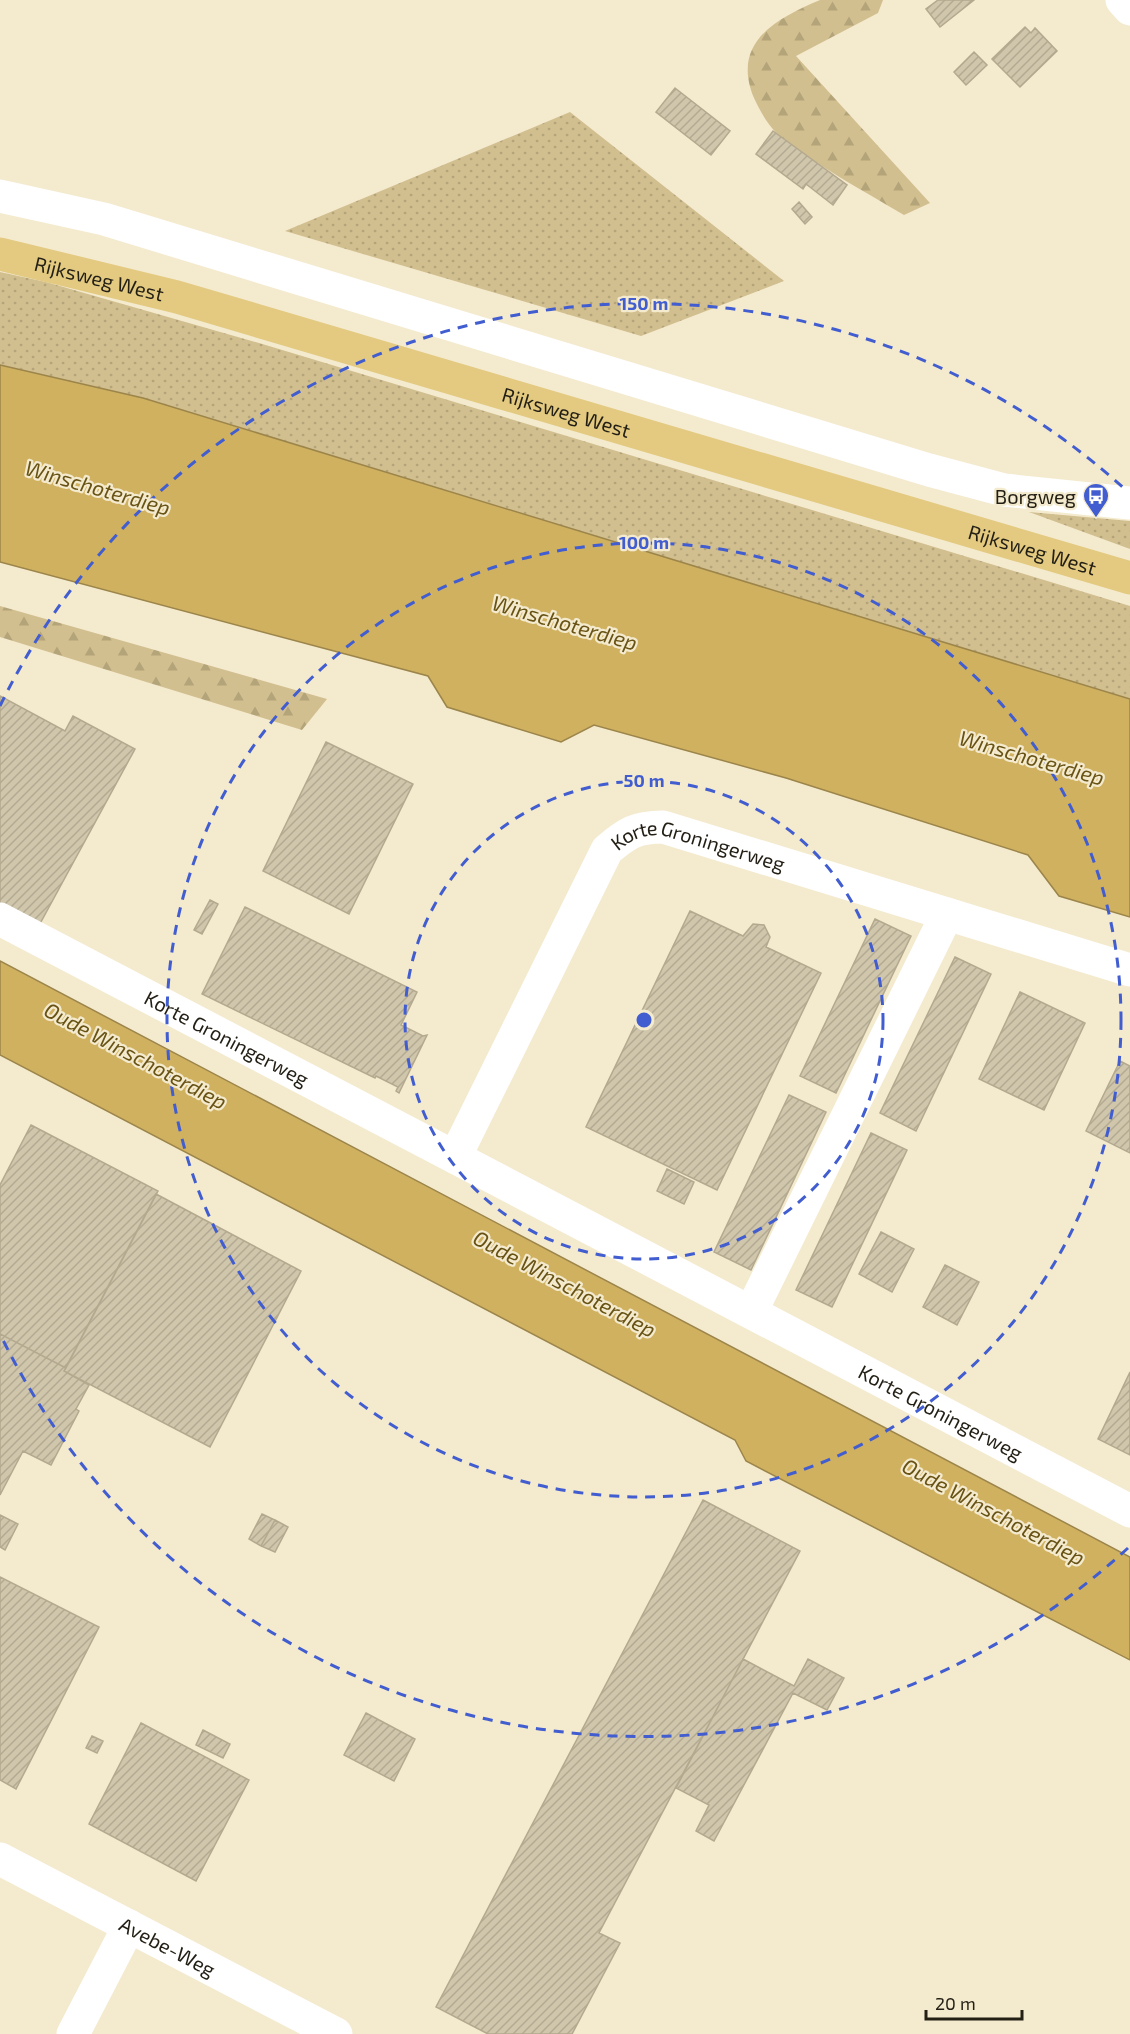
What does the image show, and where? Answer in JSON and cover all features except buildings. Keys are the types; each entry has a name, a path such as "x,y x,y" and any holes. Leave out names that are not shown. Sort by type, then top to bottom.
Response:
{"main road":[{"name":"Rijksweg West","path":"0,254 177,297 1130,578"}],"street":[{"path":"1122,0 1130,9"},
{"path":"0,196 104,219 929,470 1004,490 1130,503"},
{"name":"Korte Groningerweg","path":"455,1157 607,850 624,835 643,827 663,827 1130,970"},
{"path":"751,1312 947,914"},
{"name":"Korte Groningerweg","path":"0,919 1130,1511"},
{"name":"Avebe-Weg","path":"0,1859 336,2034"},
{"path":"73,2034 129,1926"}],"green space":[{"path":"820,0 883,0 878,13 796,56 930,203 904,215 794,147 772,128 759,108 748,79 748,62 753,48 773,25 803,7"},
{"path":"570,112 784,281 641,336 285,231"},
{"path":"0,272 46,282 259,343 1130,606 1130,699 143,398 0,365"},
{"path":"1029,512 1130,521 1130,549"},
{"path":"0,606 327,699 302,730 0,637"}],"water":[{"name":"Winschoterdiep","path":"0,365 143,398 1130,699 1130,917 1059,896 1028,855 786,778 594,725 561,742 447,707 428,676 0,562"},
{"name":"Oude Winschoterdiep","path":"0,961 1130,1557 1130,1660 746,1461 735,1440 0,1055"}],"place":[{"name":"Borgweg","path":"1096,519"}]}
